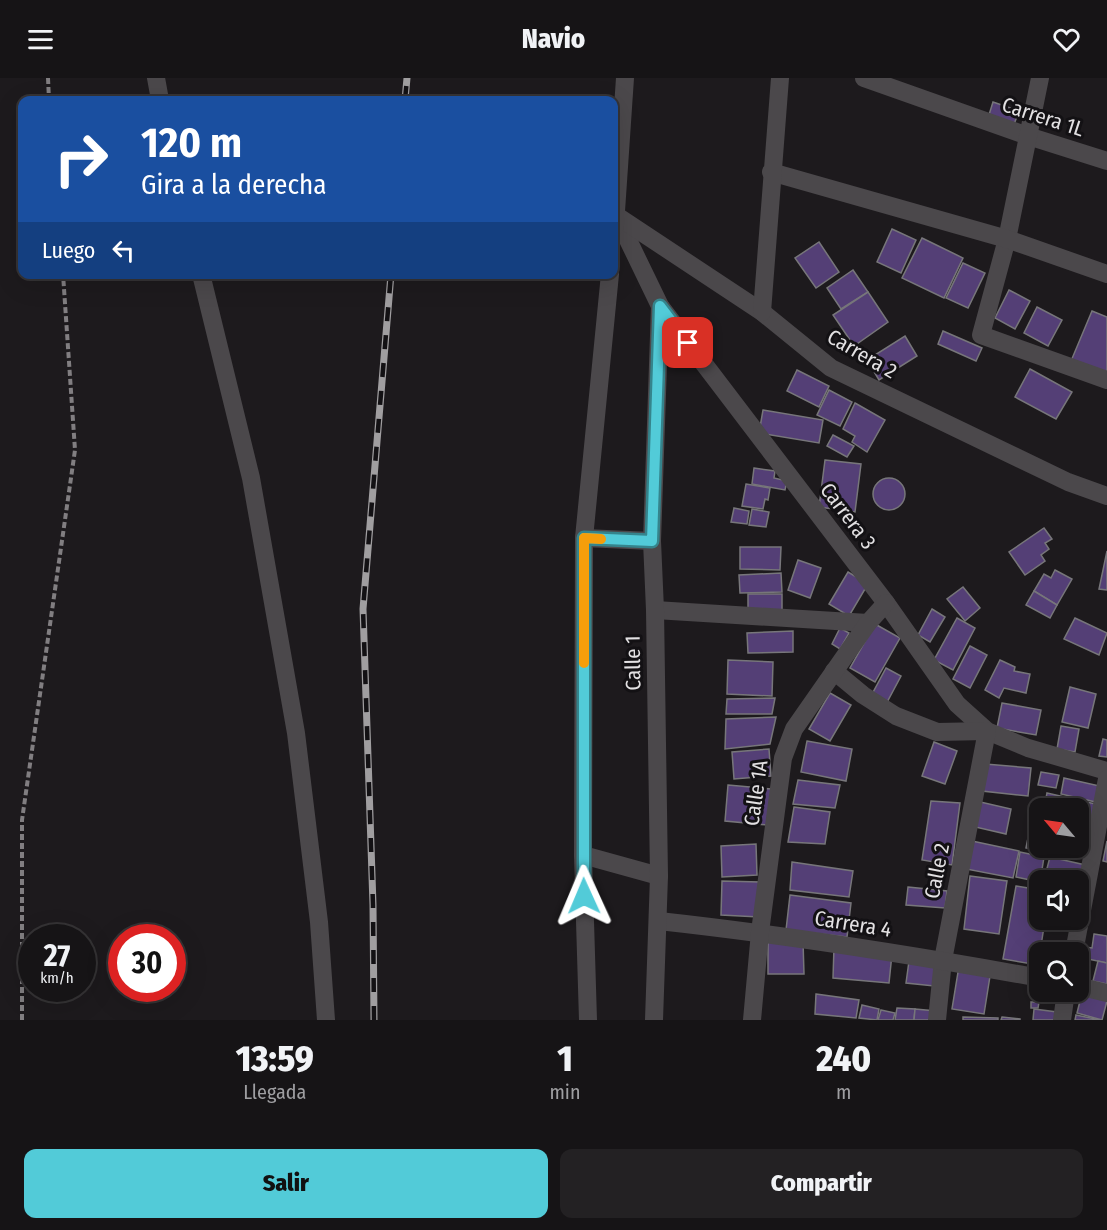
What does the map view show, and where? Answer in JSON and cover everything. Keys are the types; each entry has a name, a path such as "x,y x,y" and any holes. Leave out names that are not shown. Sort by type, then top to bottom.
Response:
{"street":[{"path":"156,78 159,96"},
{"path":"618,185 625,78"},
{"path":"762,312 780,78"},
{"name":"Carrera 1L","path":"864,78 1028,136 1107,161"},
{"path":"1040,78 1007,239 981,335 1107,380"},
{"path":"771,172 1007,239 1107,274"},
{"name":"Carrera 2","path":"618,216 762,312 831,368 1068,482 1107,496"},
{"name":"Carrera 3","path":"618,219 660,306 886,603 957,704 987,731 1028,748 1107,771"},
{"path":"202,279 251,478 296,733 319,922 326,1020"},
{"path":"588,1020 583,855 584,538 610,279"},
{"name":"Calle 1","path":"654,1020 659,876 652,541 660,306"},
{"path":"584,538 652,541"},
{"name":"Calle 1A","path":"752,1020 759,932 783,758 794,729 868,623 886,603"},
{"path":"655,610 868,623"},
{"path":"834,671 863,696 896,716 937,732 987,731"},
{"name":"Calle 2","path":"937,1020 943,960 987,731"},
{"path":"1076,942 1107,779"},
{"path":"583,855 659,876"},
{"name":"Carrera 4","path":"658,921 759,932 943,960 1029,976"},
{"path":"1089,989 1107,993"},
{"path":"1062,1020 1065,1002"}],"path":[{"path":"48,78 49,96"},
{"path":"22,1020 22,820 75,450 63,279"}],"building":[{"path":"993,102 1019,111 1013,127 988,118"},
{"path":"892,229 916,240 901,273 877,262"},
{"path":"922,238 963,258 944,298 902,278"},
{"path":"819,242 839,272 816,288 795,258"},
{"path":"963,263 985,273 968,308 946,298"},
{"path":"853,270 868,292 841,309 827,288"},
{"path":"1009,290 1030,301 1015,329 995,318"},
{"path":"868,292 888,322 854,346 833,315"},
{"path":"1037,307 1062,320 1048,346 1024,333"},
{"path":"1092,311 1107,317 1107,377 1071,361"},
{"path":"943,331 982,348 976,361 938,344"},
{"path":"905,336 917,356 879,380 867,360"},
{"path":"1030,369 1072,392 1056,419 1015,397"},
{"path":"797,370 829,386 819,407 787,391"},
{"path":"829,390 852,402 840,426 817,415"},
{"path":"855,403 885,420 867,452 852,442 855,436 843,429"},
{"path":"763,410 823,420 819,443 759,433"},
{"path":"833,435 854,446 847,457 827,446"},
{"path":"825,460 861,464 855,512 819,507"},
{"path":"754,468 775,471 774,478 787,481 785,490 752,484"},
{"path":"889,478 900,483 905,494 900,505 889,510 878,505 873,494 878,483"},
{"path":"746,484 770,488 768,500 765,499 763,509 742,506"},
{"path":"734,508 749,511 747,524 731,522"},
{"path":"752,509 769,512 766,527 749,525"},
{"path":"1044,528 1052,539 1045,543 1049,549 1041,555 1045,561 1025,575 1009,552"},
{"path":"740,547 781,547 780,570 740,569"},
{"path":"1107,551 1107,590 1099,589"},
{"path":"798,560 821,568 810,598 788,590"},
{"path":"1055,570 1072,579 1057,605 1034,591 1044,574 1051,578"},
{"path":"848,572 868,584 849,616 829,604"},
{"path":"781,573 782,592 740,593 739,575"},
{"path":"963,587 980,608 965,621 947,599"},
{"path":"1034,591 1057,605 1050,618 1026,605"},
{"path":"748,594 782,594 782,610 748,610"},
{"path":"932,609 945,617 930,642 918,635"},
{"path":"957,618 975,628 953,670 934,660"},
{"path":"1075,618 1107,633 1099,655 1064,639"},
{"path":"875,624 900,638 875,682 850,668"},
{"path":"840,628 849,633 840,649 832,644"},
{"path":"793,631 793,652 748,653 747,633"},
{"path":"970,646 987,655 970,688 953,679"},
{"path":"728,660 773,662 772,696 727,694"},
{"path":"1000,660 1015,667 1014,671 1030,674 1026,693 1004,688 999,698 985,690"},
{"path":"886,668 901,676 885,706 870,698"},
{"path":"1070,687 1096,694 1088,728 1062,722"},
{"path":"830,693 851,705 830,741 809,729"},
{"path":"775,698 772,714 726,714 727,699"},
{"path":"1002,703 1041,710 1036,735 997,728"},
{"path":"776,717 770,744 725,749 726,719"},
{"path":"1061,726 1079,729 1075,752 1057,749"},
{"path":"1103,739 1107,740 1107,757 1099,756"},
{"path":"807,741 852,749 846,781 801,772"},
{"path":"934,742 957,751 945,784 922,776"},
{"path":"769,749 771,776 734,779 732,752"},
{"path":"985,764 1031,768 1028,796 982,791"},
{"path":"1041,772 1059,775 1056,788 1038,785"},
{"path":"1064,778 1104,787 1100,803 1089,800 1089,798 1061,794"},
{"path":"798,780 840,785 835,808 793,804"},
{"path":"728,785 771,789 767,825 725,821"},
{"path":"1047,793 1069,798 1046,798"},
{"path":"931,801 960,803 952,865 922,860"},
{"path":"976,801 1011,809 1006,834 971,826"},
{"path":"1089,803 1100,805 1095,827 1089,826"},
{"path":"794,807 830,812 825,844 788,842"},
{"path":"1029,833 1029,849 1026,848"},
{"path":"972,841 1019,851 1013,878 966,869"},
{"path":"1107,841 1107,862 1103,861"},
{"path":"756,844 757,875 722,877 721,846"},
{"path":"1020,852 1029,854 1029,858 1044,858 1042,870 1029,870 1029,880 1016,877"},
{"path":"1050,858 1090,866 1087,870 1047,870"},
{"path":"792,862 853,871 849,897 790,890"},
{"path":"970,876 1007,881 999,934 964,929"},
{"path":"722,881 760,882 759,917 721,915"},
{"path":"1016,886 1029,888 1029,930 1043,930 1042,942 1029,942 1029,963 1003,959"},
{"path":"908,887 947,891 945,908 906,905"},
{"path":"790,895 851,903 847,937 786,930"},
{"path":"1094,934 1107,936 1107,963 1089,959 1089,948 1092,948"},
{"path":"768,941 803,941 804,974 768,974"},
{"path":"834,947 892,954 889,983 833,978"},
{"path":"909,961 937,965 934,986 906,983"},
{"path":"1098,961 1107,963 1107,984 1093,981"},
{"path":"959,966 991,970 984,1014 952,1009"},
{"path":"1089,992 1107,1001 1102,1020 1077,1013 1080,1002 1089,1002"},
{"path":"816,994 859,1000 856,1018 815,1014"},
{"path":"1031,1002 1039,1002 1038,1008 1031,1008"},
{"path":"862,1005 879,1009 877,1020 859,1018"},
{"path":"897,1008 915,1009 914,1020 895,1020"},
{"path":"915,1009 936,1011 935,1020 914,1020"},
{"path":"1034,1009 1057,1012 1056,1020 1033,1020"},
{"path":"881,1010 895,1013 893,1020 878,1020"},
{"path":"1076,1015 1100,1020 1075,1020"},
{"path":"963,1017 998,1018 998,1020 963,1020"},
{"path":"1002,1017 1020,1019 1020,1020 1001,1020"}],"railway":[{"path":"405,96 407,78"},
{"path":"374,1020 373,905 363,609 391,279"}],"slow traffic":[{"path":"584,663 584,538 601,539"}],"route":[{"path":"584,896 584,538 652,541 660,306 688,343"}]}
